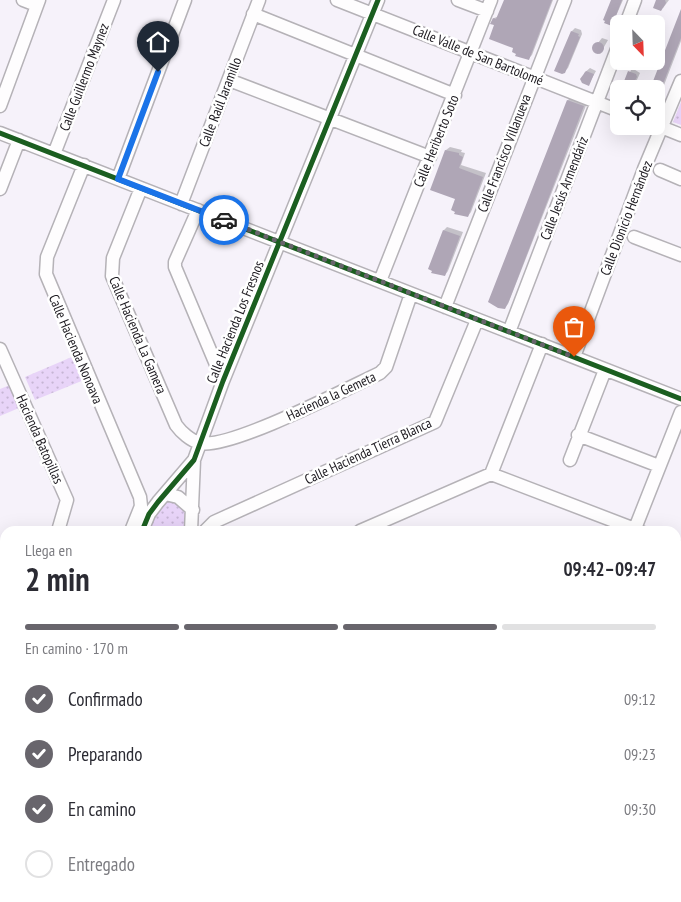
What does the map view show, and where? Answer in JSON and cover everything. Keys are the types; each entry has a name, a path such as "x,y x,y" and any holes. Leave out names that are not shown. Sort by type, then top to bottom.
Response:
{"street":[{"path":"0,106 38,3 23,0"},
{"name":"Calle Guillermo Maynez","path":"54,154 114,0"},
{"path":"118,179 185,0"},
{"name":"Calle Raúl Jaramillo","path":"181,204 259,0"},
{"name":"Calle Valle de San Bartolomé","path":"337,0 610,107"},
{"name":"Calle Hacienda Los Fresnos","path":"144,526 149,514 194,460 223,381 378,0"},
{"path":"458,0 489,6"},
{"name":"Calle Francisco Villanueva","path":"445,307 565,0"},
{"path":"629,15 635,0"},
{"name":"Calle Heriberto Soto","path":"380,281 489,6"},
{"path":"253,14 454,95"},
{"name":"Calle Jesús Armendáriz","path":"510,332 610,68"},
{"path":"229,80 430,157"},
{"name":"Calle Dionicio Hernández","path":"665,114 680,84"},
{"path":"665,128 681,135"},
{"path":"0,133 681,399"},
{"name":"Calle Dionicio Hernández","path":"574,357 656,135"},
{"path":"0,189 20,140"},
{"name":"Calle Hacienda Nonoava","path":"84,166 47,257 46,274 140,497 141,506 133,526"},
{"path":"660,170 681,179"},
{"name":"Calle Hacienda La Gamera","path":"141,188 113,258 112,276 176,425 184,434 201,443"},
{"path":"198,210 175,262 175,267 223,381"},
{"path":"634,237 681,255"},
{"name":"Hacienda la Gemeta","path":"201,443 241,437 380,373 386,368 411,294"},
{"name":"Calle Hacienda Tierra Blanca","path":"210,526 214,522 435,422 477,320"},
{"path":"491,474 542,344"},
{"name":"Hacienda Batopillas","path":"0,348 67,500 59,526"},
{"path":"570,460 578,435 605,370"},
{"path":"637,526 681,412"},
{"path":"578,435 659,466"},
{"name":"Calle Hacienda Los Fresnos","path":"191,526 194,460"},
{"path":"371,526 491,474 626,526"},
{"path":"165,494 178,497 193,510"}],"shaded area":[{"path":"681,102 681,125 673,122"},
{"path":"74,356 84,380 35,400 25,377"},
{"path":"10,385 19,408 0,416 0,389"},
{"path":"169,499 190,512 189,526 151,526 158,511"}],"building":[{"path":"504,0 552,0 529,60 515,56 516,54 512,52 513,48 489,39 494,25 490,24 493,18 496,19"},
{"path":"611,0 622,0 616,15 610,15 610,25 604,23 605,21 603,20"},
{"path":"656,0 665,0 666,3 661,11 653,8"},
{"path":"681,9 681,38 665,80 653,80 657,70 665,70 665,50"},
{"path":"571,31 579,34 578,36 580,37 565,73 562,74 554,71"},
{"path":"596,42 600,42 604,48 600,54 596,54 592,50 592,46"},
{"path":"586,71 594,74 589,86 582,83 580,79"},
{"path":"628,71 636,74 635,80 624,80"},
{"path":"567,100 584,106 509,301 505,309 498,308 488,302"},
{"path":"445,150 459,153 463,157 459,168 483,177 468,217 454,214 455,212 451,210 455,199 430,190"},
{"path":"443,230 460,236 445,276 431,273 432,271 428,269"}],"cycle path":[{"path":"144,526 149,514 158,502 194,460 223,381 378,0"},
{"path":"0,133 681,399"}],"way so far":[{"path":"224,220 574,357"}],"route":[{"path":"158,72 118,179 224,220"}]}
